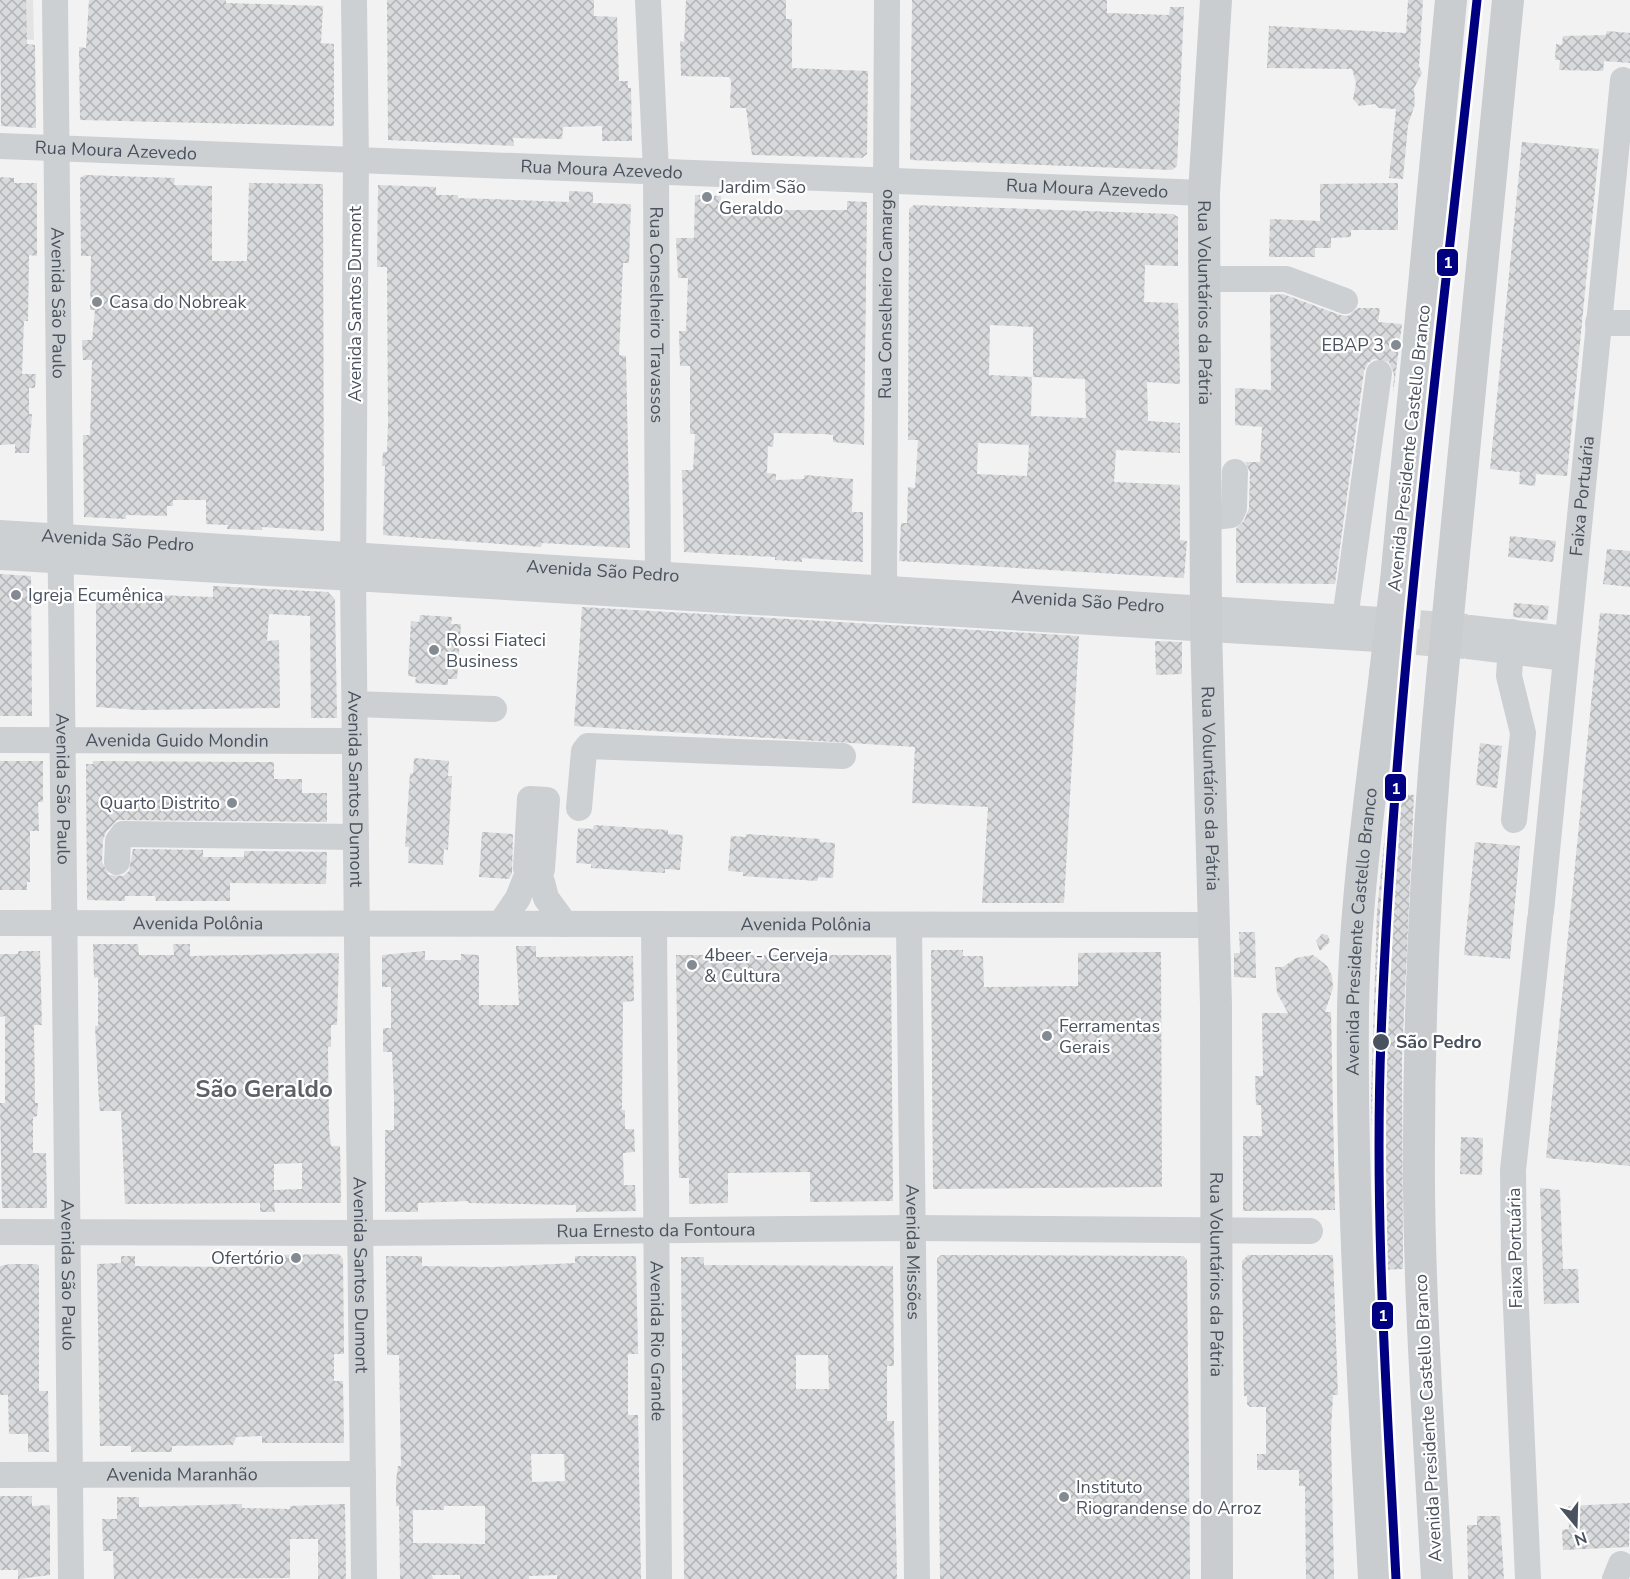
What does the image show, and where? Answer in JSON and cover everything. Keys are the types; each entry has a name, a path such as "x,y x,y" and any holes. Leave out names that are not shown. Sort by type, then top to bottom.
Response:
{"main road":[{"name":"Rua Voluntários da Pátria","path":"1216,0 1204,193 1204,279 1206,618 1216,1016 1217,1579"},
{"name":"Avenida Presidente Castello Branco","path":"1374,1579 1356,1229 1353,1008 1363,859 1396,580 1451,0"},
{"name":"Avenida Presidente Castello Branco","path":"1437,1579 1421,1268 1419,1172 1420,1047 1431,796 1508,0"}],"street":[{"name":"Avenida São Paulo","path":"55,0 71,1579"},
{"name":"Avenida Santos Dumont","path":"354,0 356,160 353,566 364,1579"},
{"name":"Rua Conselheiro Travassos","path":"648,0 656,171 658,585"},
{"name":"Rua Conselheiro Camargo","path":"884,588 887,0"},
{"name":"Faixa Portuária","path":"1528,1579 1514,1262 1513,1170 1623,80"},
{"name":"Rua Moura Azevedo","path":"0,146 1204,193"},
{"path":"1204,279 1286,279 1345,301"},
{"path":"1598,323 1630,323"},
{"path":"1344,627 1379,373"},
{"path":"1206,518 1231,515 1234,508 1235,472"},
{"name":"Avenida São Pedro","path":"0,533 60,549"},
{"name":"Avenida São Pedro","path":"0,557 60,549 1206,618"},
{"name":"Avenida São Pedro","path":"353,566 396,580 884,588 1206,618"},
{"path":"354,625 368,598 377,590 396,580"},
{"path":"1206,618 1379,630"},
{"path":"1469,637 1566,648"},
{"path":"1511,642 1509,676 1523,733 1514,820"},
{"path":"355,704 494,709"},
{"name":"Avenida Guido Mondin","path":"0,740 355,741"},
{"path":"579,808 584,751 588,746 843,756"},
{"path":"117,862 118,841 123,834 356,837"},
{"path":"501,923 533,882 565,924"},
{"path":"356,887 371,908 396,923"},
{"name":"Avenida Polônia","path":"0,923 909,925 1215,929"},
{"name":"Avenida Rio Grande","path":"654,924 659,1579"},
{"name":"Avenida Missões","path":"909,925 917,1579"},
{"name":"Rua Ernesto da Fontoura","path":"0,1232 360,1233 911,1228 1310,1231"},
{"name":"Avenida Maranhão","path":"0,1475 363,1474"}],"shaded area":[{"path":"0,0 33,0 34,40 0,38"}],"building":[{"path":"0,0 26,0 27,44 35,45 36,128 1,126"},
{"path":"89,0 226,0 226,3 323,6 321,43 334,44 334,126 80,120 79,47 86,48"},
{"path":"387,0 594,0 594,16 617,17 619,81 628,81 628,88 631,88 632,141 602,141 602,126 563,127 562,139 513,138 514,146 388,140"},
{"path":"686,0 786,0 786,19 792,19 792,68 868,71 867,154 862,158 752,155 746,108 730,108 731,81 729,77 681,76 680,41 684,42"},
{"path":"912,0 1107,0 1107,13 1169,15 1170,7 1184,7 1177,166 1172,170 910,160"},
{"path":"1408,0 1423,0 1419,66 1422,73 1414,88 1415,104 1408,125 1403,179 1389,178 1396,109 1379,108 1375,104 1359,106 1353,99 1356,83 1352,69 1267,68 1269,26 1406,33"},
{"path":"1607,31 1630,33 1630,63 1604,61 1603,71 1559,70 1560,60 1555,60 1556,44 1562,45 1563,36 1606,35"},
{"path":"1522,142 1599,149 1567,476 1536,474 1535,486 1519,484 1520,472 1490,469"},
{"path":"85,175 175,178 174,185 212,186 212,261 247,261 249,183 323,184 324,531 262,527 262,530 227,529 228,525 206,524 206,500 173,500 173,506 167,506 167,516 126,515 126,519 84,517 83,435 90,435 92,360 83,360 82,340 92,340 95,310 90,310 91,256 81,256 80,178"},
{"path":"0,177 14,178 14,183 37,183 37,256 29,255 28,321 24,321 22,374 36,374 35,388 29,388 29,414 32,414 29,453 15,453 15,444 0,445"},
{"path":"1398,183 1398,230 1351,230 1351,237 1331,238 1331,248 1315,248 1315,257 1269,257 1270,219 1320,221 1320,184"},
{"path":"378,185 436,187 436,195 458,195 458,198 569,202 569,191 593,192 593,203 631,204 629,263 623,263 619,355 626,356 630,548 542,543 541,547 383,535 385,466 382,466 383,452 387,452 388,424 387,267 377,267"},
{"path":"695,195 721,196 721,207 773,210 847,210 847,201 867,202 864,445 833,442 833,435 774,433 773,447 768,446 767,473 776,474 776,480 804,479 804,475 853,479 852,512 863,512 863,562 802,558 802,562 775,560 775,557 684,552 682,470 693,470 695,434 690,434 690,366 680,366 679,331 686,331 688,278 678,278 676,238 694,238"},
{"path":"914,205 1173,214 1178,217 1178,266 1145,265 1144,302 1178,303 1180,384 1147,382 1148,421 1180,423 1180,453 1116,450 1114,482 1180,485 1180,540 1187,541 1184,578 899,561 901,523 907,523 908,487 915,488 918,440 908,440 909,209","holes":["990,325 1033,327 1033,377 1085,379 1086,418 1031,416 1032,377 989,375","978,443 1029,445 1027,476 977,474"]},
{"path":"1283,294 1340,315 1348,316 1358,308 1380,308 1378,322 1402,324 1393,394 1394,374 1389,362 1374,359 1368,363 1364,371 1335,584 1236,583 1236,529 1244,521 1249,508 1250,472 1245,462 1260,462 1262,427 1235,425 1235,388 1271,390 1270,295"},
{"path":"1510,536 1556,541 1553,562 1508,557"},
{"path":"1607,549 1630,551 1630,587 1603,584"},
{"path":"0,574 31,576 32,716 0,716"},
{"path":"213,586 328,592 335,600 337,718 311,718 310,616 269,614 267,641 279,640 280,708 140,710 96,707 96,593 213,597"},
{"path":"1514,603 1549,606 1547,620 1513,617"},
{"path":"582,607 1079,636 1064,903 982,903 988,807 912,803 915,747 574,726"},
{"path":"1600,613 1630,615 1630,1166 1546,1158"},
{"name":"Rossi Fiateci Business","path":"420,615 452,617 451,624 461,624 457,679 448,679 448,685 415,683 416,677 408,676 411,621 419,622"},
{"path":"1155,641 1182,642 1182,674 1156,675"},
{"path":"1480,743 1502,746 1497,788 1476,785"},
{"path":"414,758 449,761 448,776 452,776 448,850 444,849 443,865 408,863 409,847 405,847 410,773 413,774"},
{"path":"0,761 43,761 43,802 38,802 39,831 30,831 30,882 27,882 27,890 0,890"},
{"path":"93,761 274,762 274,779 302,779 302,793 327,793 327,822 117,820 106,832 103,840 102,862 109,875 123,876 129,871 133,849 203,850 203,857 244,857 244,851 327,852 326,884 230,883 230,901 156,901 155,896 125,896 125,901 87,900 86,764 93,764"},
{"path":"1389,793 1414,795 1402,1058 1403,1269 1376,1270 1371,1096 1377,912"},
{"path":"594,825 668,830 668,834 683,835 680,870 665,869 665,873 591,868 591,864 576,863 578,828 593,829"},
{"path":"482,832 513,834 512,873 509,879 479,877"},
{"path":"746,834 820,839 820,842 835,843 833,878 818,877 817,881 743,876 743,872 728,871 731,836 746,837"},
{"path":"1475,842 1520,846 1510,959 1464,955"},
{"path":"1239,932 1255,932 1256,978 1234,977 1234,953 1240,953"},
{"path":"1322,934 1328,935 1330,942 1320,951 1316,941"},
{"path":"93,944 138,944 139,955 174,955 173,944 190,944 190,956 339,953 337,1025 331,1025 331,1047 328,1047 329,1130 331,1146 340,1146 341,1203 274,1203 275,1212 260,1212 260,1203 125,1204 121,1111 100,1111 95,1026 98,1026 98,977 94,978","holes":["302,1163 302,1189 274,1190 274,1164"]},
{"path":"516,946 536,946 536,957 633,956 634,1001 623,1002 622,1110 625,1110 625,1129 634,1129 635,1152 623,1153 624,1185 635,1185 636,1211 576,1212 576,1205 468,1203 468,1201 418,1203 418,1212 385,1212 385,1130 394,1130 394,1096 392,1052 383,1052 383,1028 391,1028 391,987 382,987 382,955 425,951 425,960 461,960 461,954 479,955 479,1005 519,1005"},
{"name":"Ferramentas Gerais","path":"931,950 963,950 963,956 983,956 984,987 1078,986 1078,953 1161,952 1162,1187 933,1189"},
{"path":"18,951 40,951 42,1025 34,1025 35,1103 38,1103 37,1116 33,1117 33,1153 46,1153 47,1208 2,1208 0,1103 5,1103 5,1016 0,1017 0,954 18,954"},
{"path":"676,955 891,955 893,1201 810,1202 810,1172 728,1173 728,1203 689,1204 689,1178 679,1178"},
{"path":"1313,955 1327,966 1332,976 1333,988 1325,1012 1331,1012 1335,1210 1243,1211 1243,1136 1262,1136 1261,1105 1256,1105 1255,1076 1263,1076 1262,1013 1288,1013 1277,993 1275,967 1283,967 1296,958"},
{"path":"1461,1137 1483,1138 1482,1175 1460,1174"},
{"path":"1540,1188 1560,1190 1563,1269 1578,1269 1579,1303 1544,1304"},
{"path":"339,1254 343,1259 344,1354 334,1354 334,1381 343,1381 344,1443 262,1443 262,1436 236,1437 233,1445 172,1446 172,1452 131,1452 131,1446 100,1446 97,1264 121,1263 121,1256 135,1256 135,1266 232,1267 269,1265 269,1255"},
{"path":"941,1255 1183,1256 1187,1260 1190,1579 940,1579 937,1259"},
{"path":"1248,1255 1333,1255 1338,1395 1333,1395 1331,1432 1334,1579 1306,1579 1305,1486 1299,1486 1299,1470 1257,1470 1257,1454 1266,1454 1266,1407 1250,1407 1247,1404 1247,1396 1244,1396 1242,1261"},
{"path":"386,1256 422,1256 422,1266 492,1267 575,1263 575,1256 636,1256 638,1354 628,1354 628,1415 638,1415 641,1579 557,1579 557,1575 529,1576 529,1579 460,1579 460,1575 432,1575 433,1579 400,1579 399,1506 396,1506 396,1481 398,1466 401,1466 399,1355 387,1355","holes":["531,1454 564,1454 565,1481 532,1482","444,1506 485,1506 485,1544 413,1543 413,1510 444,1510"]},
{"path":"681,1257 704,1257 704,1265 893,1266 894,1366 887,1366 887,1421 894,1421 897,1579 684,1579","holes":["796,1355 828,1355 829,1389 796,1389"]},
{"path":"37,1264 39,1266 39,1391 48,1391 49,1452 28,1452 28,1434 9,1434 8,1395 0,1395 0,1266"},
{"path":"0,1496 32,1496 32,1506 50,1505 50,1575 18,1579 18,1570 0,1570"},
{"path":"117,1497 139,1497 139,1507 242,1504 242,1508 290,1509 290,1506 345,1504 346,1579 318,1579 318,1539 290,1539 290,1578 114,1579 113,1551 103,1551 102,1519 117,1519"},
{"path":"1630,1503 1629,1547 1563,1550 1562,1530 1569,1529 1568,1506"},
{"path":"1477,1516 1500,1516 1504,1579 1468,1579 1467,1525 1477,1525"}],"tunnel":[{"path":"1381,620 1467,627"},
{"path":"1378,639 1465,646"}],"transit line":[{"name":"1","path":"1396,1579 1382,1308 1379,1173 1381,1038 1387,908 1407,648 1477,0"}],"place":[{"name":"Jardim São Geraldo","path":"707,197"},
{"name":"Casa do Nobreak","path":"97,302"},
{"name":"EBAP 3","path":"1396,345"},
{"name":"Igreja Ecumênica","path":"16,595"},
{"name":"Rossi Fiateci Business","path":"434,650"},
{"name":"Quarto Distrito","path":"232,803"},
{"name":"4beer - Cerveja & Cultura","path":"692,965"},
{"name":"Ferramentas Gerais","path":"1047,1036"},
{"name":"São Pedro","path":"1381,1042"},
{"name":"Ofertório","path":"296,1258"},
{"name":"Instituto Riograndense do Arroz","path":"1064,1497"}],"district":[{"name":"São Geraldo","path":"264,1089"}]}
